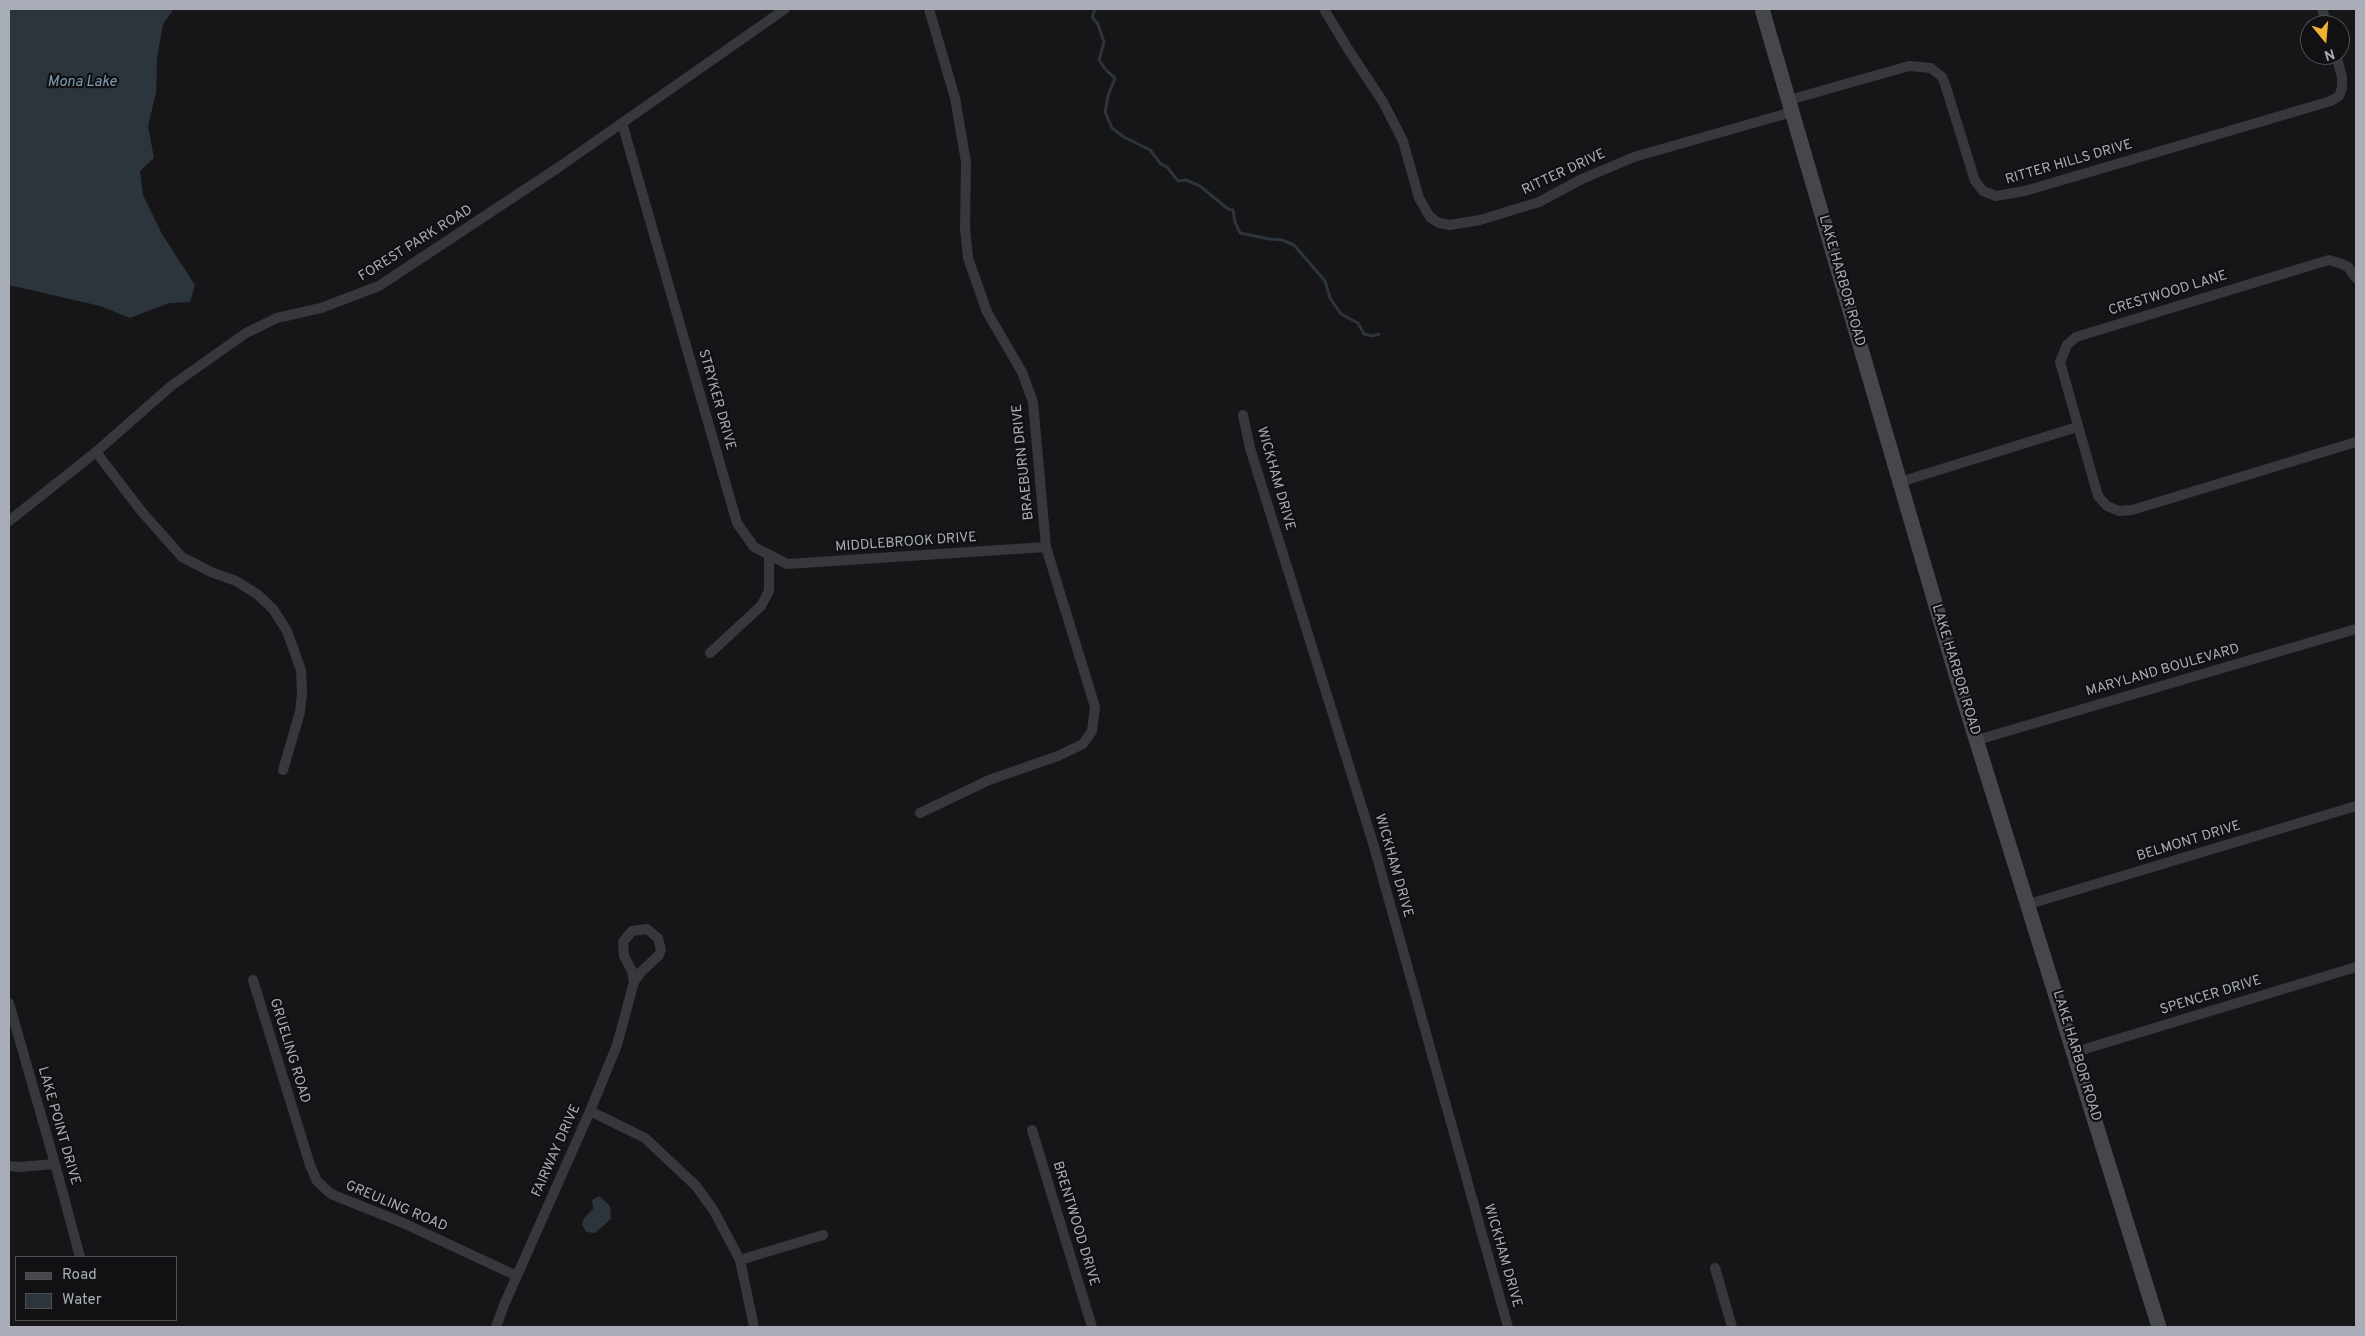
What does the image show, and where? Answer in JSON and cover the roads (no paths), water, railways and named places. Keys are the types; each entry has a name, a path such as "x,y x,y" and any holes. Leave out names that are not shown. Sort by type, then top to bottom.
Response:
{"street":[{"name":"FOREST PARK ROAD","path":"9,521 96,452 171,386 246,333 277,318 321,308 378,286 476,223 785,9"},
{"name":"BRAEBURN DRIVE","path":"920,813 989,780 1083,744 1092,731 1095,707 1046,547 1033,402 1022,372 988,312 968,258 965,228 966,162 956,98 929,9"},
{"name":"RITTER DRIVE","path":"1324,9 1348,49 1384,102 1403,140 1419,198 1430,217 1439,223 1450,225 1473,222 1539,202 1582,179 1634,157 1790,106"},
{"name":"LAKE HARBOR ROAD","path":"1762,9 1976,740 2029,904 2159,1327"},
{"name":"RITTER HILLS DRIVE","path":"1790,106 1910,66 1931,68 1945,84 1975,181 1983,191 1996,196 2026,191 2331,101 2339,96 2342,88 2342,77 2339,65"},
{"name":"STRYKER DRIVE","path":"622,123 737,523 754,546 769,556"},
{"name":"CRESTWOOD LANE","path":"2356,278 2348,267 2329,260 2076,337 2067,345 2060,362 2098,496 2112,509 2126,511 2356,442"},
{"name":"WICKHAM DRIVE","path":"1243,415 1250,448 1373,843 1508,1327"},
{"path":"1900,482 2077,427"},
{"path":"96,452 142,512 182,557 211,572 236,581 257,594 273,609 287,631 301,670 302,692 300,712 283,770"},
{"name":"MIDDLEBROOK DRIVE","path":"769,556 787,564 1046,547"},
{"path":"710,653 761,606 769,591 769,556"},
{"name":"MARYLAND BOULEVARD","path":"1976,740 2356,629"},
{"name":"BELMONT DRIVE","path":"2029,904 2356,806"},
{"name":"FAIRWAY DRIVE","path":"496,1327 617,1045 634,982 641,972 658,958 661,950 658,938 647,929 632,931 623,942 624,956 632,971 634,982"},
{"name":"SPENCER DRIVE","path":"2075,1052 2356,967"},
{"name":"GRUELING ROAD","path":"253,980 298,1130"},
{"name":"LAKE POINT DRIVE","path":"9,1003 80,1256"},
{"path":"590,1111 645,1138 696,1186 714,1210 740,1260 754,1327"},
{"name":"GREULING ROAD","path":"298,1130 317,1181 331,1194 401,1222 517,1276"},
{"name":"BRENTWOOD DRIVE","path":"1032,1130 1092,1327"},
{"path":"9,1166 19,1168 55,1164"},
{"path":"740,1260 823,1235"},
{"path":"1715,1268 1732,1327"}],"water":[{"name":"Mona Lake","path":"9,9 174,9 163,24 157,59 156,93 148,126 154,158 140,171 143,195 162,234 195,285 190,302 169,303 130,318 100,306 9,285"},
{"path":"599,1196 610,1206 611,1219 595,1233 586,1232 582,1224 584,1218 593,1209 592,1200"}],"waterway":[{"path":"1095,9 1092,17 1098,24 1104,42 1099,60 1115,78 1108,96 1105,112 1112,128 1124,137 1150,150 1178,181 1186,180 1200,186 1228,209 1233,210 1235,222 1240,233 1282,240 1294,245 1325,281 1330,298 1341,314 1358,323 1364,334 1372,336 1379,334"}]}
